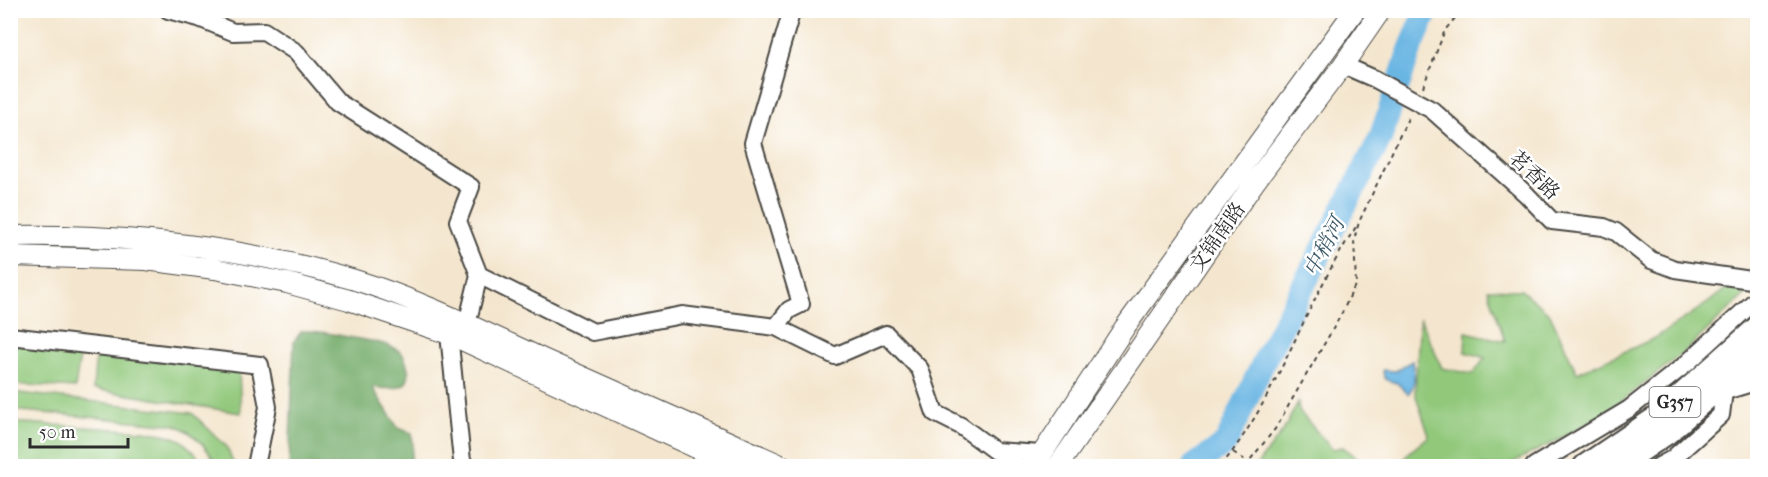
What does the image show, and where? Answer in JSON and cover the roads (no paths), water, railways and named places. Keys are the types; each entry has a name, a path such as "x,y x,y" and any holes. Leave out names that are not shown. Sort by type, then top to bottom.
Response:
{"highway":[{"name":"G357","path":"1585,466 1656,418 1758,327"},
{"name":"G357","path":"1618,466 1667,433 1724,386 1758,353"},
{"path":"1724,386 1758,378"}],"main road":[{"name":"文锦南路","path":"1036,462 1125,327 1355,10"},
{"name":"文锦南路","path":"1060,466 1254,183 1343,65 1381,10"},
{"path":"10,236 60,235 152,240 225,249 356,281 467,324 783,466"},
{"path":"10,255 146,260 215,269 287,283 349,300 449,334 735,466"}],"street":[{"path":"168,10 199,18 233,32 264,31 296,52 338,102 471,187 458,221 479,275 467,324"},
{"path":"776,327 789,310 801,304 753,143 792,10"},
{"name":"茗香路","path":"1343,65 1375,79 1432,110 1526,194 1552,221 1604,227 1616,232 1651,260 1675,269 1758,281"},
{"path":"479,275 593,332 682,315 776,327 835,356 886,334 920,369 935,413 961,426 995,451 1036,462"},
{"path":"1534,466 1629,408 1686,364 1758,298"},
{"path":"449,334 462,461 466,466"},
{"path":"10,336 260,365 268,407 256,466"},
{"path":"1659,466 1672,459 1721,415 1724,386"}],"water":[{"path":"1412,361 1414,382 1408,394 1397,383 1384,378 1383,370 1395,371"}],"waterway":[{"name":"中稍河","path":"1194,466 1226,443 1266,357 1380,139 1410,50 1427,10"}]}
